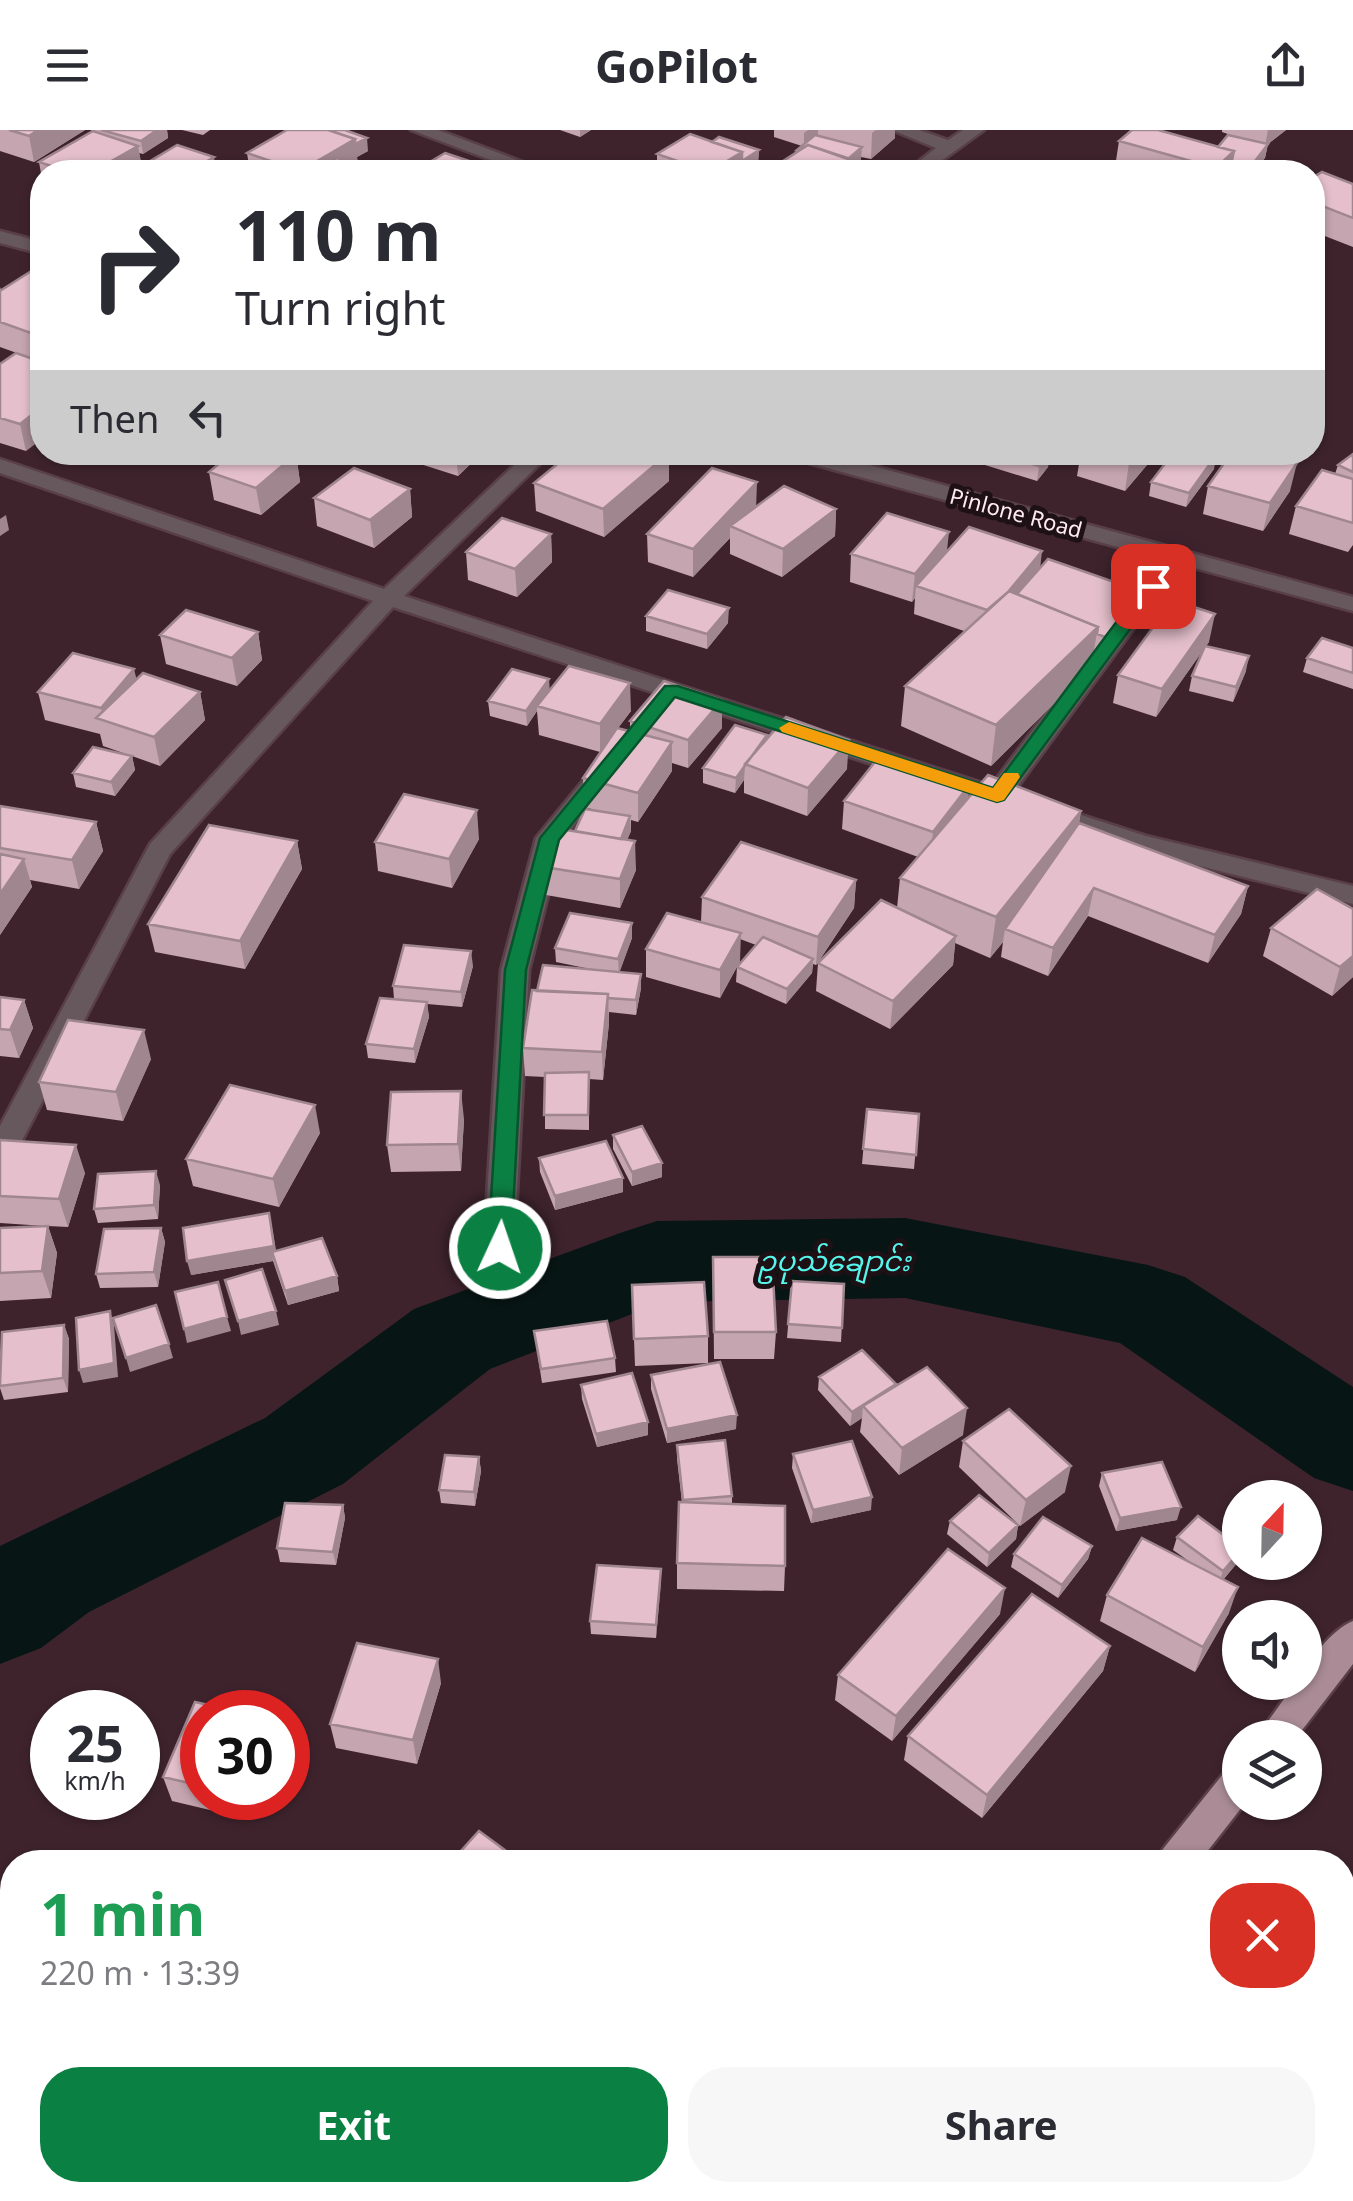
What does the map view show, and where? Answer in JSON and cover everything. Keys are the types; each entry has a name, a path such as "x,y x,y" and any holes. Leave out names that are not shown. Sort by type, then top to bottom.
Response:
{"highway":[{"path":"1288,1720 1353,1637"},
{"path":"1185,1850 1222,1804"}],"street":[{"path":"420,130 506,160"},
{"path":"901,130 951,146"},
{"path":"931,160 975,130"},
{"path":"0,237 30,245"},
{"path":"0,1154 159,850 388,598 527,465"},
{"name":"Pinlone Road","path":"842,465 1353,604"},
{"path":"0,466 388,598 1140,842 1353,895"},
{"path":"997,796 1175,556"},
{"path":"647,720 671,690"},
{"path":"500,1248 515,970 550,838 622,749"}],"building":[{"path":"9,130 38,130 29,136"},
{"path":"101,130 157,130 141,141"},
{"path":"287,130 328,130 355,139 319,160 268,160 247,153"},
{"path":"328,130 345,130 367,138 355,144 355,139"},
{"path":"1132,130 1158,130 1234,151 1224,160 1187,160 1119,141"},
{"path":"93,131 138,146 113,160 42,160"},
{"path":"690,134 742,152 729,160 674,160 657,154"},
{"path":"815,135 862,147 848,159 808,145 797,150"},
{"path":"1228,135 1268,144 1256,160 1232,160 1234,151 1218,147"},
{"path":"719,137 759,150 742,160 742,152 712,142"},
{"path":"177,145 214,157 209,160 152,160"},
{"path":"808,145 853,160 785,160"},
{"path":"445,153 466,160 433,160"},
{"path":"1325,173 1353,184 1353,218 1325,207"},
{"path":"30,272 30,333 0,322 0,291"},
{"path":"16,353 30,358 30,416 20,424 0,418 0,364"},
{"path":"1353,454 1353,472 1338,465"},
{"path":"217,465 283,465 256,488 209,472"},
{"path":"556,465 655,465 603,509 534,483"},
{"path":"1164,465 1209,465 1189,493 1151,482"},
{"path":"1223,465 1296,465 1270,503 1208,486"},
{"path":"354,468 410,489 370,520 314,498"},
{"path":"712,468 757,482 693,549 647,534"},
{"path":"1322,470 1353,479 1353,523 1296,506"},
{"path":"784,486 836,509 783,549 730,526"},
{"path":"887,513 949,532 915,574 851,554"},
{"path":"502,518 551,534 515,569 466,552"},
{"path":"969,527 1042,551 1008,592 987,610 916,586"},
{"path":"1048,559 1143,592 1105,637 1097,634 1098,627 1017,594"},
{"path":"668,590 729,608 707,634 646,616"},
{"path":"1009,591 1098,627 996,725 905,686"},
{"path":"1173,600 1215,614 1162,689 1118,675"},
{"path":"186,610 258,632 232,658 160,635"},
{"path":"1322,638 1353,648 1353,673 1307,658"},
{"path":"1205,646 1249,656 1236,687 1192,676"},
{"path":"73,653 134,669 101,708 38,692"},
{"path":"569,666 630,683 600,724 537,706"},
{"path":"512,669 549,679 526,711 488,701"},
{"path":"143,673 200,692 154,737 96,718"},
{"path":"664,681 722,700 688,740 630,721"},
{"path":"786,717 849,740 808,788 745,764"},
{"path":"735,725 767,735 736,778 703,768"},
{"path":"617,728 672,742 638,793 583,778"},
{"path":"93,747 132,756 111,782 73,773"},
{"path":"882,753 970,784 933,832 844,801"},
{"path":"988,775 1081,811 996,917 900,878"},
{"path":"404,794 477,810 449,859 375,842"},
{"path":"0,806 96,822 72,860 0,848"},
{"path":"585,809 630,816 621,839 575,831"},
{"path":"1079,823 1248,886 1215,935 1094,888 1053,948 1005,929"},
{"path":"209,825 297,841 240,941 148,924"},
{"path":"560,829 635,841 620,879 544,867"},
{"path":"741,842 856,880 818,937 702,897"},
{"path":"0,854 24,859 0,894"},
{"path":"1317,889 1353,909 1353,956 1340,967 1271,928"},
{"path":"881,900 956,936 893,1001 818,963"},
{"path":"570,913 632,923 618,959 555,948"},
{"path":"667,913 741,933 720,970 646,949"},
{"path":"763,937 813,959 787,989 737,967"},
{"path":"404,945 471,951 461,992 393,986"},
{"path":"543,965 641,974 636,1000 608,998 608,994 537,991"},
{"path":"532,990 608,994 602,1052 523,1048"},
{"path":"0,997 24,1000 10,1030 0,1029"},
{"path":"380,998 427,1002 414,1049 366,1044"},
{"path":"68,1020 144,1030 116,1092 39,1082"},
{"path":"589,1072 588,1115 544,1115 545,1073"},
{"path":"230,1085 315,1105 273,1179 186,1159"},
{"path":"461,1091 458,1144 387,1145 391,1092"},
{"path":"867,1109 919,1114 916,1155 863,1149"},
{"path":"642,1126 662,1163 632,1172 613,1135"},
{"path":"0,1140 76,1145 59,1199 0,1196"},
{"path":"606,1141 623,1178 555,1196 539,1158"},
{"path":"156,1171 154,1205 94,1209 98,1174"},
{"path":"269,1213 274,1246 187,1261 183,1228"},
{"path":"48,1226 42,1271 0,1273 0,1228"},
{"path":"161,1228 154,1272 96,1274 104,1229"},
{"path":"322,1238 337,1276 285,1291 272,1252"},
{"path":"713,1257 772,1257 776,1332 714,1332"},
{"path":"262,1269 276,1311 238,1321 225,1280"},
{"path":"792,1281 844,1284 842,1328 788,1324"},
{"path":"218,1282 227,1317 184,1329 175,1292"},
{"path":"704,1282 708,1336 634,1339 632,1285"},
{"path":"156,1305 169,1344 126,1358 113,1318"},
{"path":"110,1311 114,1363 79,1370 76,1318"},
{"path":"607,1321 615,1358 541,1369 534,1331"},
{"path":"64,1325 63,1378 0,1386 2,1332"},
{"path":"862,1350 896,1384 852,1412 819,1377"},
{"path":"720,1362 737,1415 667,1429 651,1375"},
{"path":"927,1367 967,1408 902,1448 863,1406"},
{"path":"632,1373 648,1422 596,1434 581,1385"},
{"path":"1009,1409 1071,1466 1026,1500 963,1441"},
{"path":"725,1440 732,1496 683,1500 677,1445"},
{"path":"852,1441 872,1497 813,1510 793,1454"},
{"path":"445,1455 479,1457 474,1492 439,1490"},
{"path":"1162,1462 1181,1507 1120,1518 1102,1473"},
{"path":"979,1495 1018,1525 989,1553 950,1521"},
{"path":"679,1502 785,1506 785,1566 677,1563"},
{"path":"285,1503 343,1505 333,1552 277,1548"},
{"path":"1198,1516 1222,1534 1222,1570 1177,1537"},
{"path":"1043,1517 1092,1546 1062,1585 1014,1554"},
{"path":"1142,1538 1238,1587 1230,1600 1222,1600 1222,1614 1203,1647 1107,1595"},
{"path":"948,1549 1005,1588 896,1716 838,1675"},
{"path":"597,1565 661,1569 656,1625 590,1621"},
{"path":"1032,1594 1110,1646 987,1795 908,1736"},
{"path":"357,1643 438,1659 413,1740 330,1724"},
{"path":"180,1737 180,1781 163,1777"},
{"path":"479,1831 505,1850 462,1850"}],"waterway":[{"name":"ဥပုသ်ချောင်း","path":"0,1612 48,1576 304,1451 452,1339 657,1262 905,1258 1148,1307 1353,1445"}],"slow traffic":[{"path":"789,728 997,796 1011,777"}],"route":[{"path":"500,1248 515,970 550,838 671,690 997,796 1153,586"}]}
